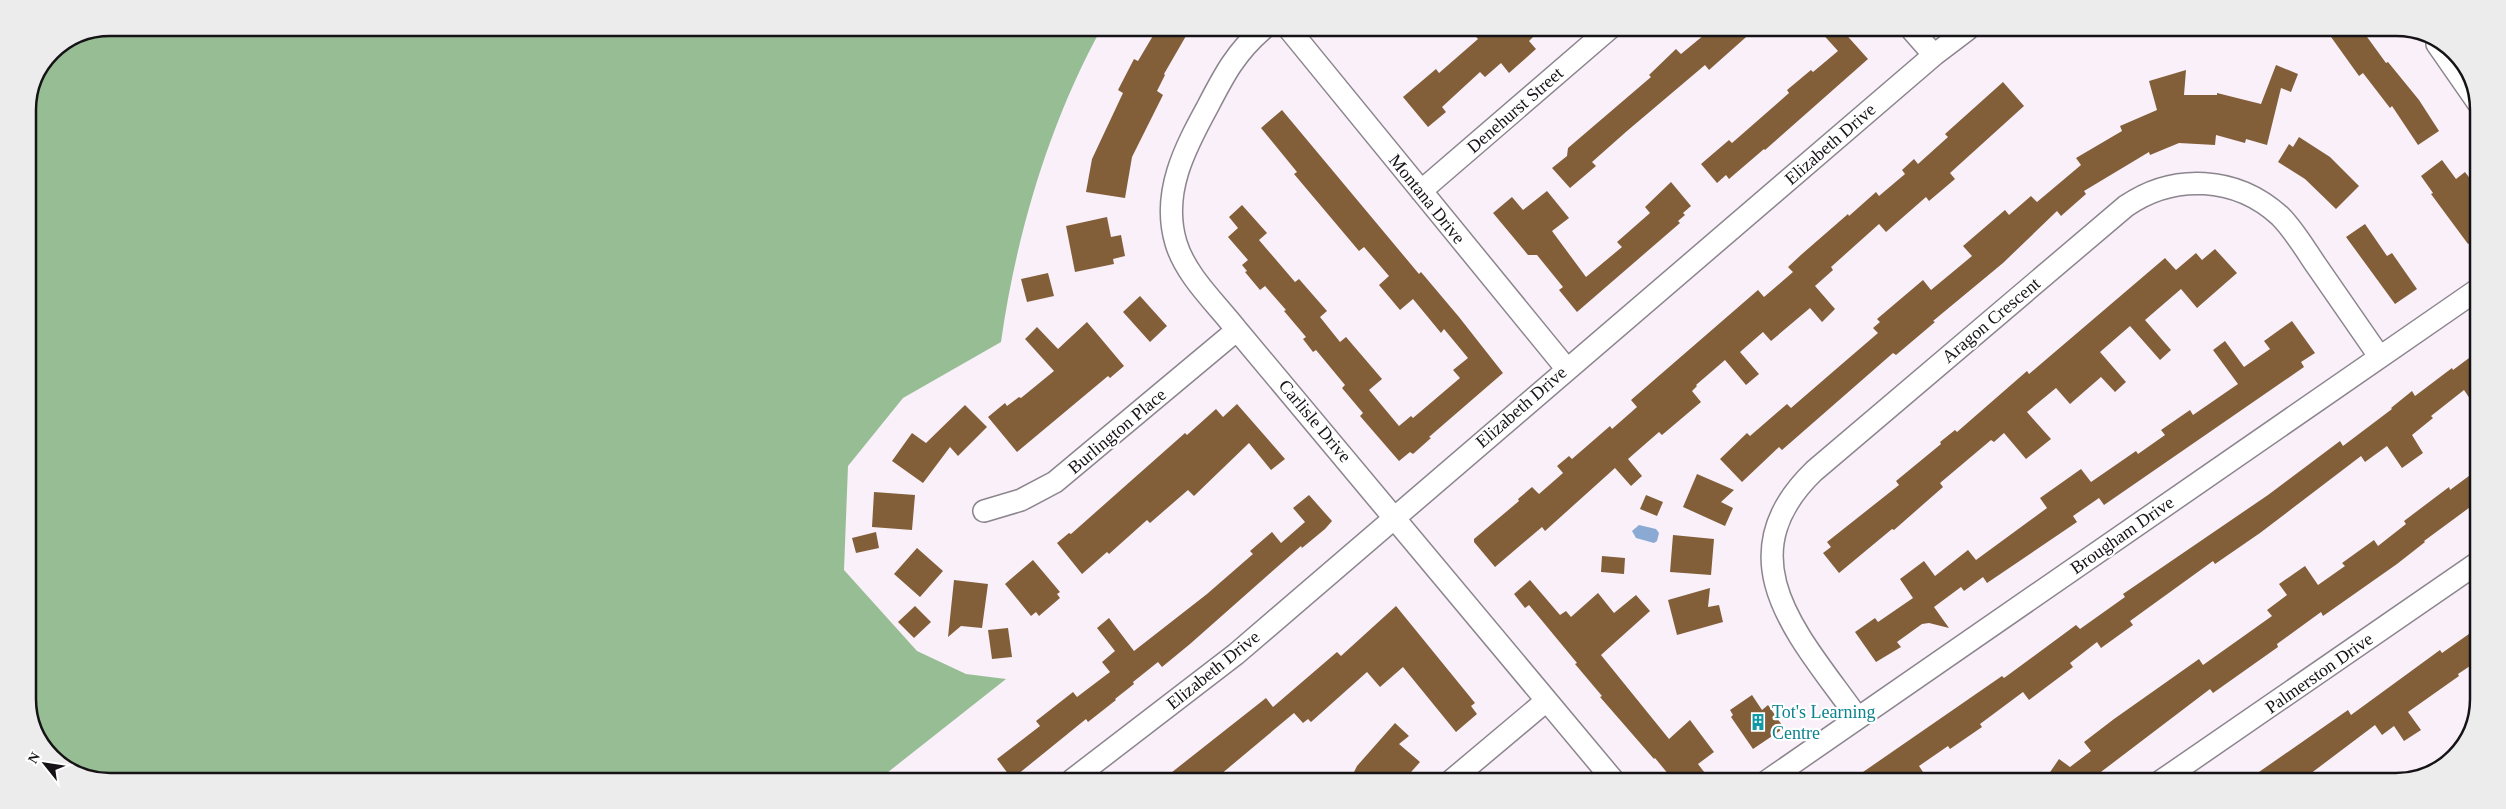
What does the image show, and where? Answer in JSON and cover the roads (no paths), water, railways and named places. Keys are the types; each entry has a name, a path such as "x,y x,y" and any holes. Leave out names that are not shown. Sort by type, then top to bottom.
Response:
{"street":[{"name":"Carlisle Drive","path":"1256,36 1238,53 1228,68 1185,148 1172,197 1172,228 1181,256 1190,272 1237,330 1395,516 1546,701 1608,773"},
{"name":"Montana Drive","path":"1295,36 1566,368"},
{"name":"Denehurst Street","path":"1421,191 1601,36"},
{"path":"1917,36 1934,55"},
{"name":"Elizabeth Drive","path":"1081,773 1236,654 1566,368 1934,55 1959,36"},
{"path":"2446,56 2465,84"},
{"name":"Aragon Crescent","path":"1857,717 1788,618 1779,599 1773,566 1773,549 1776,530 1785,509 1798,489 1814,471 2126,206 2155,190 2189,182 2232,188 2261,202 2289,225 2379,356"},
{"name":"Brougham Drive","path":"1778,773 2379,356 2470,295"},
{"name":"Burlington Place","path":"984,511 1021,500 1056,482 1237,330"},
{"name":"Palmerston Drive","path":"2173,773 2470,568"},
{"path":"1460,773 1546,701"}],"water":[{"path":"1639,525 1656,529 1659,533 1657,541 1654,543 1636,538 1632,531"}],"place":[{"name":"Tot's Learning Centre","path":"1758,722"}]}
